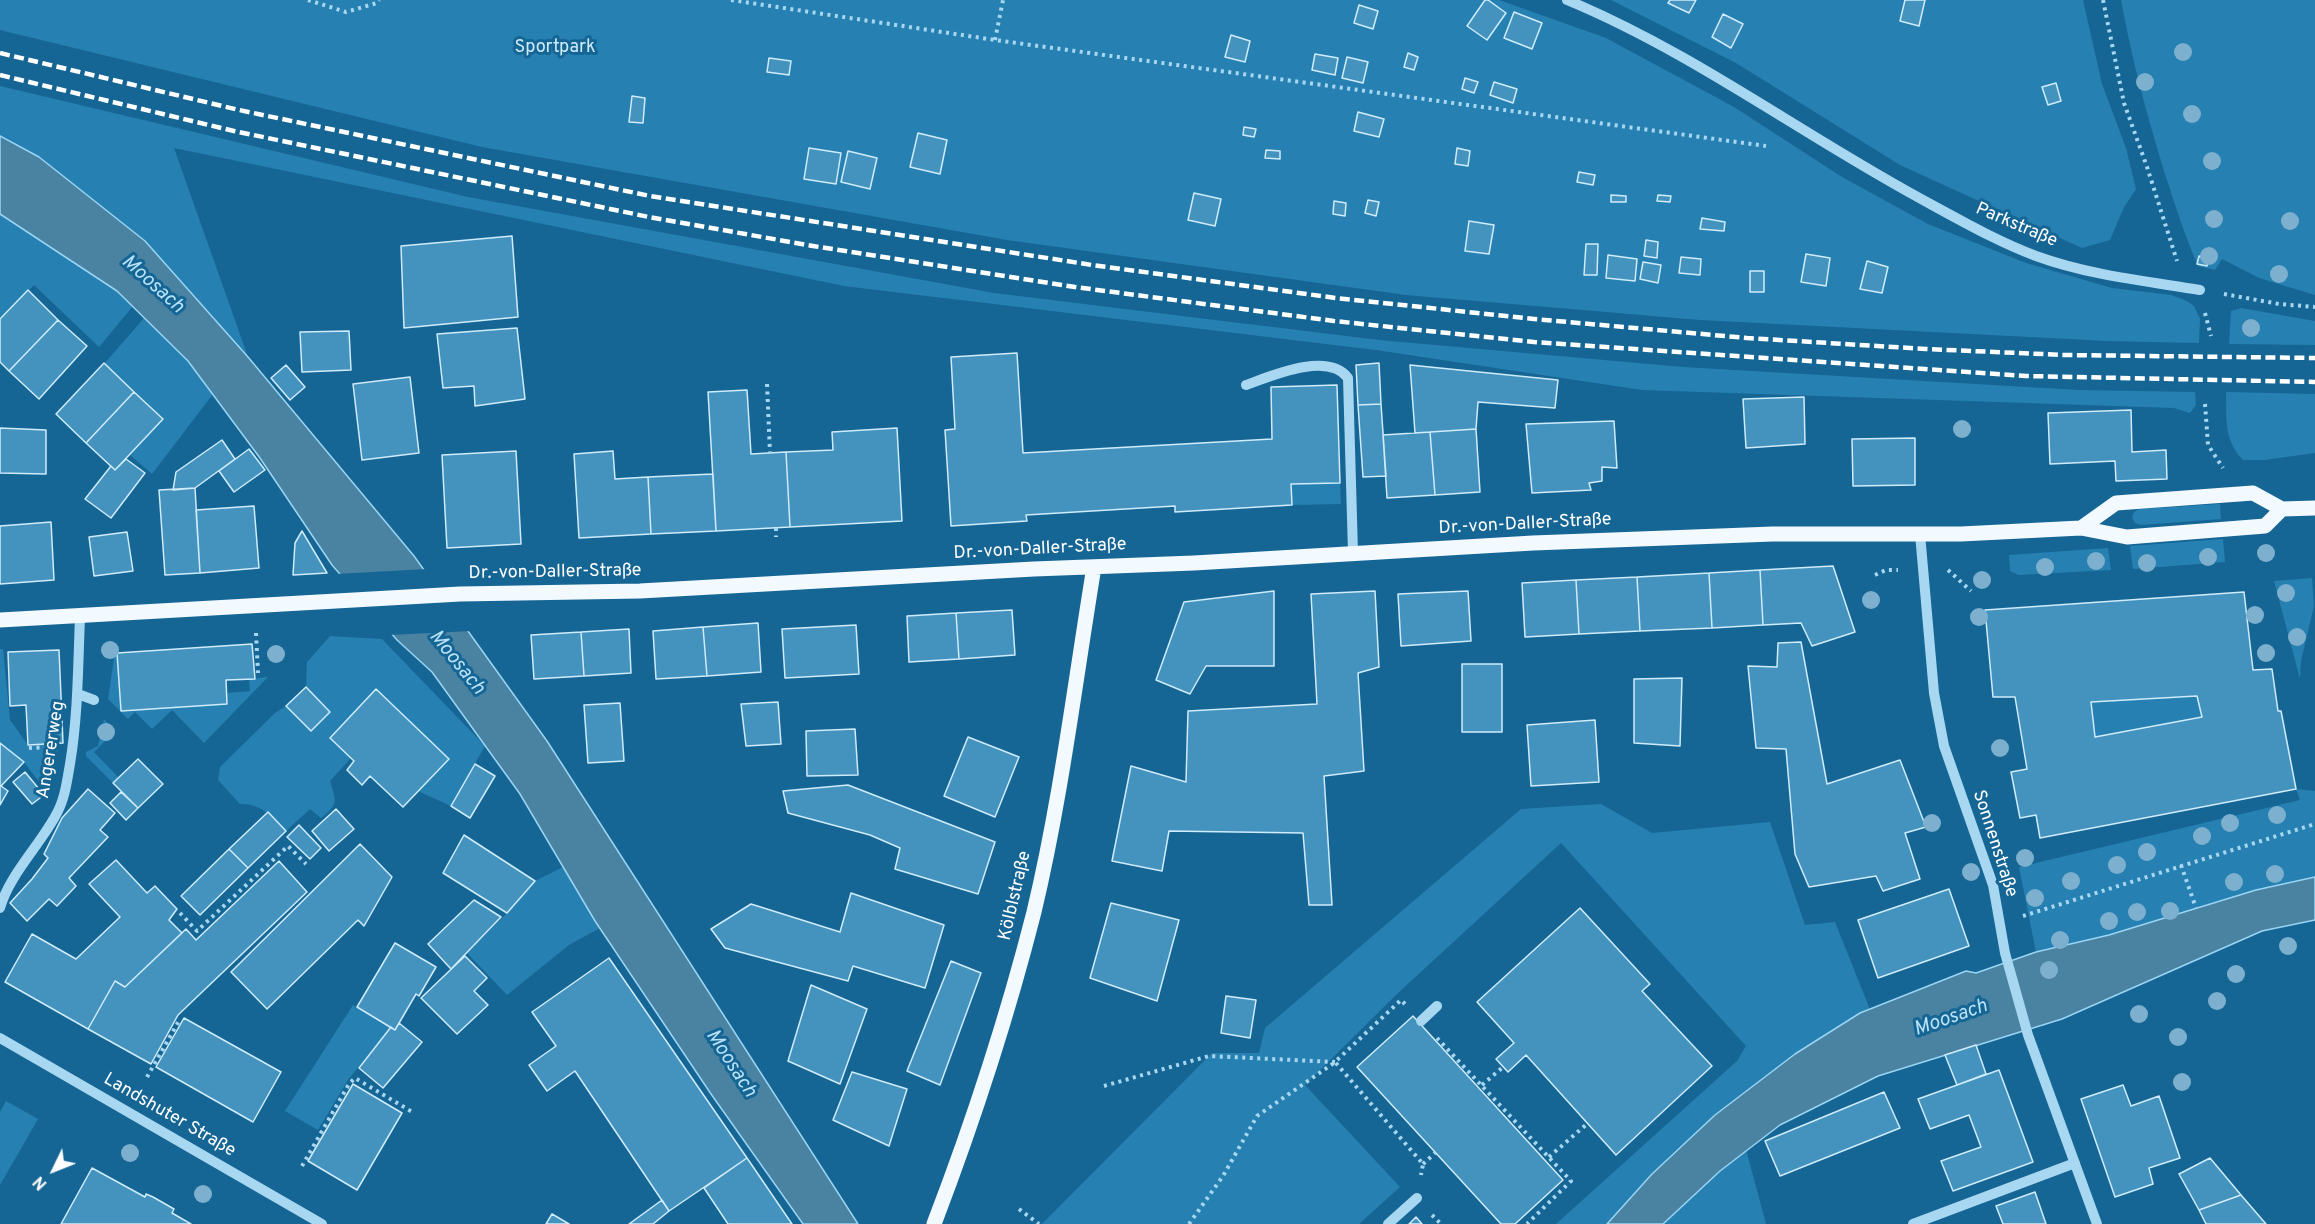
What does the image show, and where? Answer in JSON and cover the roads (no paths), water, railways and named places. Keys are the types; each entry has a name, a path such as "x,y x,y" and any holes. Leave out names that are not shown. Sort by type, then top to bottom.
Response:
{"main road":[{"path":"2081,528 2115,503 2253,493 2282,509 2315,508"},
{"name":"Dr.-von-Daller-Straße","path":"0,620 460,594 640,591 1518,543 1773,534 1920,534 2081,528 2127,537 2265,526 2282,509"},
{"name":"Kölblstraße","path":"934,1224 968,1134 1000,1037 1034,911 1053,821 1094,567"}],"street":[{"name":"Parkstraße","path":"1567,0 1608,17 1680,55 1821,143 1901,189 2036,256 2101,273 2200,290"},
{"path":"1246,386 1292,368 1332,367 1343,371 1348,378 1353,553"},
{"name":"Sonnenstraße","path":"1920,534 1934,693 1944,746 1993,885 2005,952 2028,1035 2097,1224"},
{"name":"Angererweg","path":"0,908 11,884 57,813 65,794 78,694 80,617"},
{"path":"78,694 94,700"},
{"path":"1421,1021 1437,1006"},
{"name":"Landshuter Straße","path":"0,1038 322,1224"},
{"path":"1913,1224 2075,1163"},
{"path":"1388,1224 1417,1198"}],"water":[{"name":"Moosach","path":"0,136 39,157 145,241 248,357 414,556 547,741 858,1224 803,1224 711,1094 595,921 520,794 432,672 397,640 332,565 260,458 188,361 117,291 0,214"},
{"name":"Moosach","path":"2315,877 2315,920 2262,931 2062,1019 1878,1076 1780,1125 1720,1171 1663,1224 1607,1224 1652,1174 1715,1115 1795,1054 1860,1013 1966,971 1976,973 2036,952 2109,935 2256,890"}],"railway":[{"path":"0,53 239,110 650,196 1092,265 1336,298 1747,338 1926,349 2065,355 2315,358"},
{"path":"0,75 234,131 649,217 813,246 1075,287 1334,321 1534,342 2026,376 2315,382"}],"park label":[{"name":"Sportpark","path":"555,48"}]}
